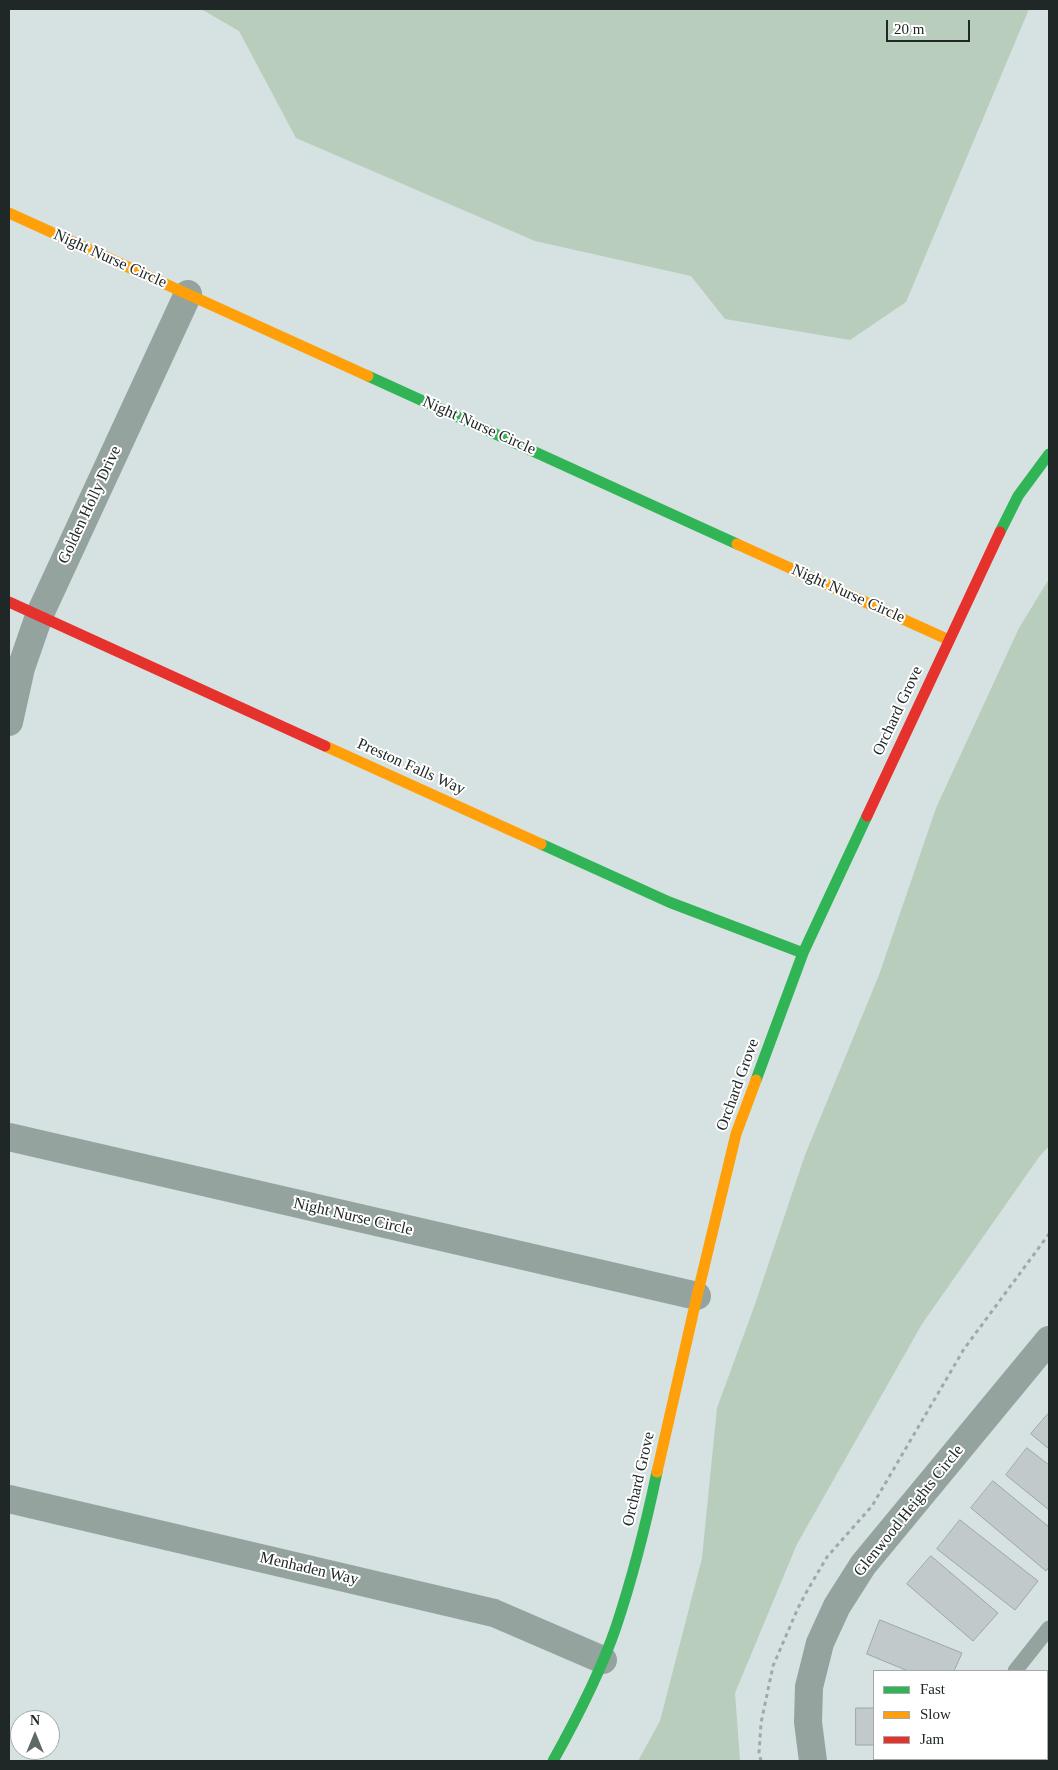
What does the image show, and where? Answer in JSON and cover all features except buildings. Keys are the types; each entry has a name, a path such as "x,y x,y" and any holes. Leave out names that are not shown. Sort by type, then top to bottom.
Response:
{"street":[{"name":"Night Nurse Circle","path":"9,213 949,640"},
{"name":"Golden Holly Drive","path":"9,722 21,668 39,616 188,294"},
{"name":"Orchard Grove","path":"553,1761 579,1713 616,1626 645,1527 736,1134 803,953 1018,496 1049,454"},
{"name":"Preston Falls Way","path":"9,602 669,902 803,953"},
{"name":"Night Nurse Circle","path":"9,1138 697,1296"},
{"name":"Glenwood Heights Circle","path":"813,1761 808,1722 809,1687 820,1643 837,1606 863,1565 1049,1340"},
{"name":"Menhaden Way","path":"9,1499 494,1612 603,1660"}],"lane":[{"path":"1016,1670 1049,1628"}],"path":[{"path":"761,1761 759,1753 761,1723 772,1666 798,1608 827,1557 872,1506 964,1350 1049,1234"}],"green space":[{"path":"201,9 1029,9 906,302 850,340 725,319 691,276 535,241 296,138 239,31"},
{"path":"1049,579 1049,1146 1039,1157 922,1324 797,1544 735,1693 740,1761 638,1761 660,1721 702,1558 717,1408 754,1307 805,1155 879,975 936,808 1019,628"}],"traffic: fast":[{"path":"368,376 737,544"},
{"path":"1000,532 1018,496 1049,454"},
{"path":"756,1080 803,953 867,816"},
{"path":"541,844 669,902 803,953"},
{"path":"553,1761 588,1696 616,1627 639,1550 657,1472"}],"traffic: slow":[{"path":"9,213 368,376"},
{"path":"737,544 949,640"},
{"path":"325,746 541,844"},
{"path":"657,1472 736,1134 756,1080"}],"traffic: jam":[{"path":"867,816 1000,532"},
{"path":"9,602 325,746"}]}
